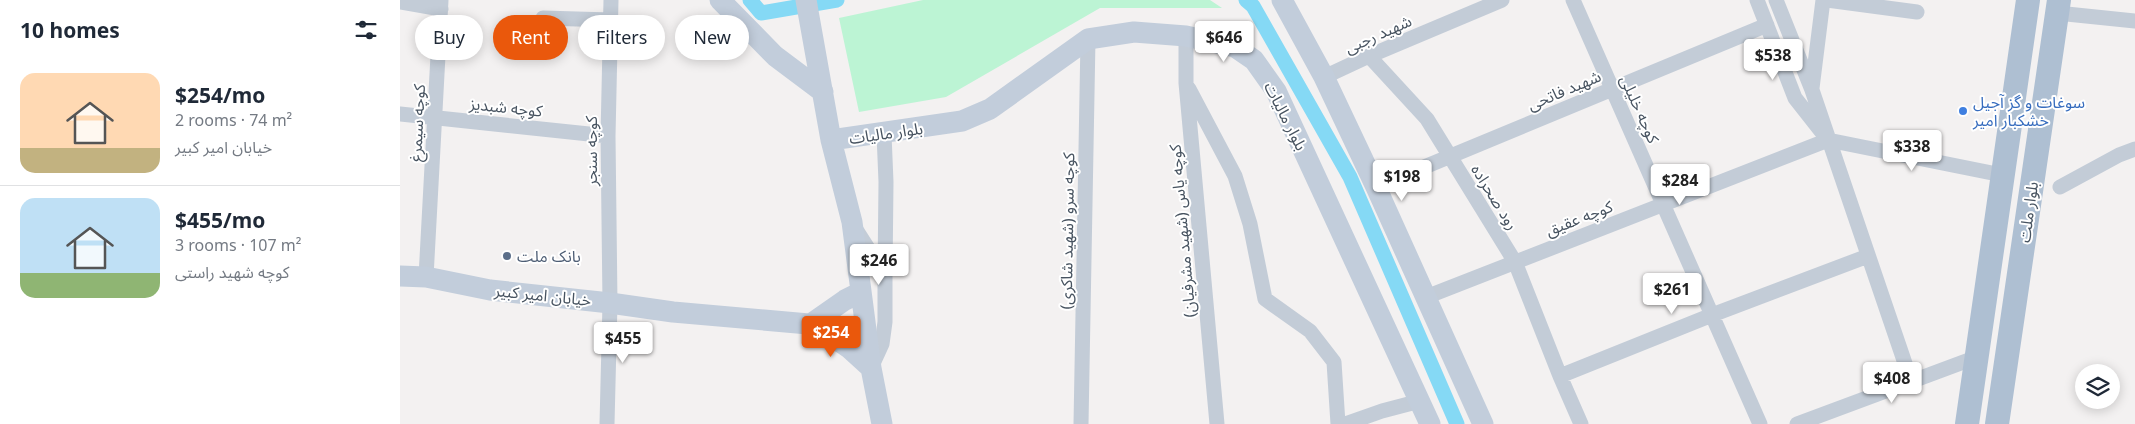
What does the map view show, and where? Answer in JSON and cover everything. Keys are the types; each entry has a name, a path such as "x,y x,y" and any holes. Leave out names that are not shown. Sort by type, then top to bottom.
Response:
{"main road":[{"name":"بلوار ملت","path":"1967,424 2028,0"},
{"name":"بلوار ملت","path":"1997,424 2058,6"}],"street":[{"name":"کوچه سنجر","path":"611,15 612,0"},
{"path":"720,0 775,56 823,92"},
{"path":"806,0 833,149 852,222 865,328 882,424"},
{"path":"1282,0 1324,77 1376,187 1482,424"},
{"name":"شهید رجبی","path":"1324,77 1502,0"},
{"name":"کوچه خلیلی","path":"1573,0 1760,424"},
{"path":"1757,0 1795,98 1828,140 2002,175"},
{"path":"1776,0 1812,90 1911,381"},
{"path":"1812,90 1823,0"},
{"path":"1827,0 1917,12"},
{"path":"400,2 441,5"},
{"name":"کوچه سیمرغ","path":"426,278 441,5"},
{"path":"2058,6 2135,21"},
{"name":"شهید فاتحی","path":"1376,187 1766,25"},
{"name":"بلوار مالیات","path":"833,149 884,134 962,121 990,109 1088,39 1134,32 1186,36 1236,47 1254,60 1276,91 1430,424"},
{"name":"کوچه یاس (شهید مشرفیان)","path":"1186,36 1186,83 1217,424"},
{"name":"کوچه سرو (شهید شاکری)","path":"1081,424 1088,39"},
{"name":"رود صحراده","path":"1369,56 1427,119 1515,262 1560,376 1582,424"},
{"name":"کوچه سنجر","path":"607,424 610,303 608,136 610,60"},
{"path":"1186,83 1235,176 1250,224 1265,299 1310,331 1334,362 1338,424"},
{"name":"کوچه شبدیز","path":"400,114 608,136"},
{"path":"871,368 882,344 885,322 886,182 884,134"},
{"name":"کوچه عقیق","path":"1426,297 1828,140"},
{"path":"2060,187 2119,155 2135,149"},
{"path":"852,222 885,275"},
{"path":"1560,376 1712,315 1868,256"},
{"name":"خیابان امیر کبیر","path":"400,276 426,278 490,290 672,312 865,328"},
{"path":"861,292 845,300 812,324 849,348 871,368"},
{"path":"1797,424 1977,357"},
{"path":"1345,424 1383,417 1420,401"}],"green space":[{"path":"923,0 1210,0 1222,8 1100,8 946,97 859,112 839,18"}],"waterway":[{"path":"750,0 761,13 837,0"},
{"path":"1246,0 1253,6 1350,177 1457,424"}],"place":[{"name":"سوغات و گز آجیل خشکبار امیر","path":"1963,111"},
{"name":"بانک ملت","path":"507,256"}]}
